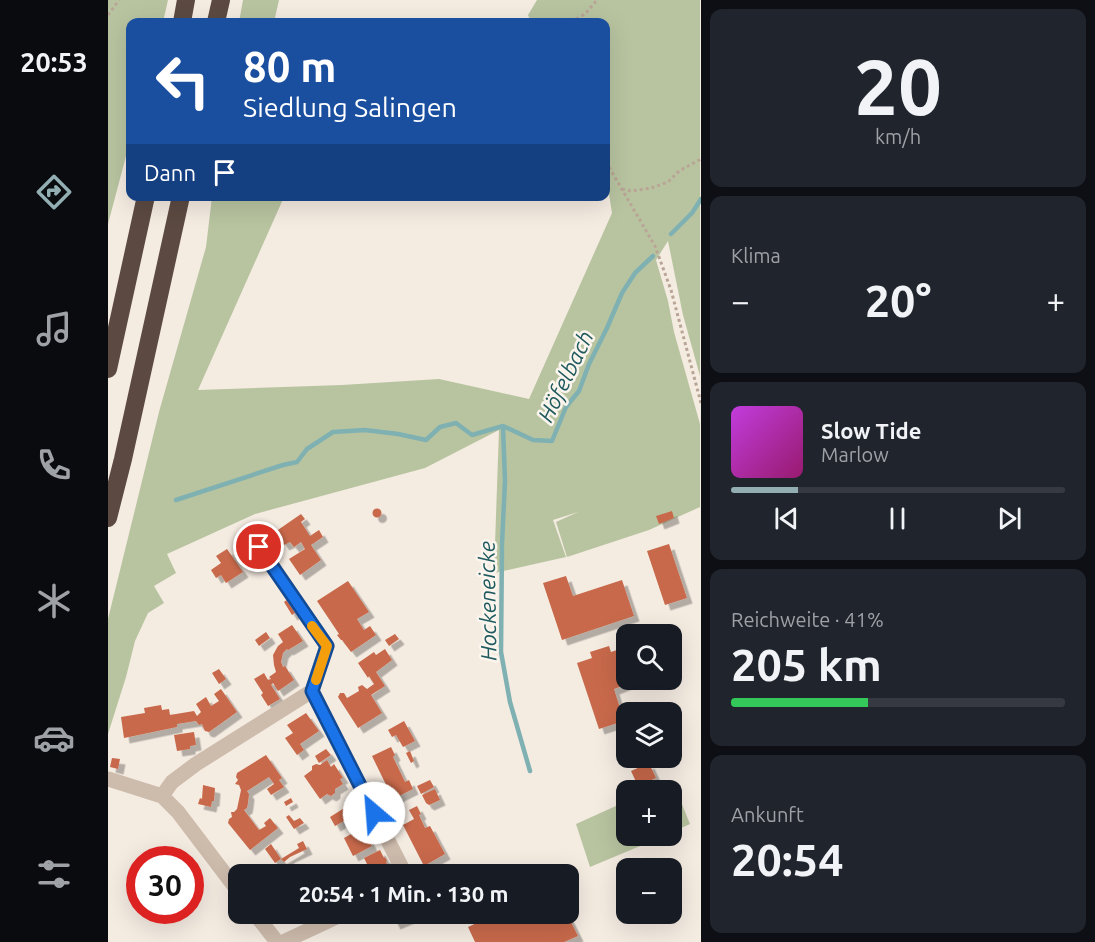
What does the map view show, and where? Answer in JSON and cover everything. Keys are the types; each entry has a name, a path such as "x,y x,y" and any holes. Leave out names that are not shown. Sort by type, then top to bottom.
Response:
{"highway":[{"path":"183,18 186,0"},
{"path":"217,18 221,0"},
{"path":"108,369 145,201"},
{"path":"108,518 180,201"}],"street":[{"path":"108,331 123,299"},
{"path":"162,796 172,782 196,764 312,691 327,646 259,547"},
{"path":"312,691 400,864"},
{"path":"108,779 162,796 178,812 228,878"},
{"path":"263,924 277,942"},
{"path":"283,942 321,924"}],"path":[{"path":"108,15 119,0"},
{"path":"578,18 585,14 597,0"},
{"path":"622,189 631,191 668,183 679,171 700,159"},
{"path":"610,169 655,246 671,290 700,403"}],"green space":[{"path":"108,0 168,0 164,18 126,18 126,156 108,224"},
{"path":"243,0 279,0 275,18 240,18"},
{"path":"537,0 700,0 700,376 683,315 668,241 656,260 700,424 700,507 649,530 567,557 556,522 578,512 553,520 566,557 494,573 499,430 425,468 255,514 167,554 176,573 154,586 164,603 148,613 135,641 108,734 108,619 159,412 206,247 212,201 282,201 198,390 439,379 529,399 612,213 610,200 610,18 529,18 528,15"},
{"path":"682,804 690,824 682,828"},
{"path":"616,806 616,846 640,846 590,867 576,824"}],"building":[{"path":"377,508 382,513 377,518 372,513"},
{"path":"672,511 674,518 659,524 656,516"},
{"path":"301,514 305,519 301,522 310,536 319,530 323,537 311,545 321,560 300,575 289,559 305,549 301,542 294,547 290,542 284,545 275,532"},
{"path":"669,544 687,598 665,605 647,551"},
{"path":"227,549 243,572 226,583 221,575 216,578 211,570 221,563 216,556"},
{"path":"566,576 573,596 622,580 634,616 562,640 543,583"},
{"path":"348,581 369,612 357,619 364,630 370,626 376,635 351,652 337,635 339,634 317,601"},
{"path":"288,599 296,612 292,615 284,602"},
{"path":"292,625 303,641 287,649 283,653 281,662 294,680 278,691 273,683 271,685 280,699 268,706 254,679 264,673 268,680 276,672 273,655 283,642 278,634"},
{"path":"266,632 270,638 259,646 255,640"},
{"path":"395,634 399,639 389,646 385,640"},
{"path":"609,646 611,652 616,650 616,688 614,689 618,702 616,702 616,724 599,729 577,663 592,658 590,652"},
{"path":"385,649 392,660 376,672 385,686 371,695 382,713 358,728 338,697 340,693 344,693 347,698 359,691 358,687 362,685 367,689 374,684 358,663 374,652 376,655"},
{"path":"219,669 226,679 219,684 212,673"},
{"path":"221,689 237,712 209,732 205,731 202,724 199,725 196,721 124,738 121,717 145,713 144,708 161,705 162,710 169,709 170,715 194,711 197,716 201,712 196,704 206,697 211,706 219,701 214,694"},
{"path":"306,713 319,731 300,744 304,750 297,755 285,738 293,733 287,725"},
{"path":"404,721 415,741 403,747 396,735 392,737 388,730"},
{"path":"194,732 196,745 190,746 190,749 177,751 174,735"},
{"path":"391,747 395,755 393,757 405,782 409,780 413,789 393,799 372,756"},
{"path":"326,749 331,755 319,763 315,756"},
{"path":"410,751 414,761 411,763 406,753"},
{"path":"266,755 282,778 279,780 284,787 271,795 267,789 274,784 269,777 247,791 248,803 244,810 259,830 266,826 264,823 270,818 278,828 250,850 228,823 232,817 231,812 237,809 241,790 239,785 235,784 238,780 237,773"},
{"path":"112,758 120,759 118,769 110,767"},
{"path":"327,760 331,767 334,764 343,778 340,779 343,784 335,789 335,793 331,796 327,794 320,799 304,776 312,770 312,766 320,765"},
{"path":"638,768 651,768 656,778 635,780 631,771"},
{"path":"430,780 434,787 421,794 417,786"},
{"path":"203,785 215,788 211,807 198,804 200,798 202,799"},
{"path":"435,789 440,800 429,805 422,795"},
{"path":"291,798 293,802 286,806 284,802"},
{"path":"354,802 360,812 335,826 330,817"},
{"path":"417,806 425,828 430,826 445,854 428,864 423,864 403,825 414,819 409,810"},
{"path":"289,815 294,821 300,818 304,823 294,829 286,817"},
{"path":"362,828 372,846 353,856 344,838"},
{"path":"303,841 307,849 284,862 281,859 299,848 297,844"},
{"path":"271,844 281,859 275,863 265,849"},
{"path":"380,850 387,864 367,864 364,858"},
{"path":"474,924 572,924 578,936 564,942 475,942 468,927"}],"waterway":[{"name":"Höfelbach","path":"671,234 692,213 701,199"},
{"name":"Höfelbach","path":"176,500 297,462 307,449 333,432 365,430 426,440 440,427 456,423 472,435 503,426 533,440 552,441 566,407 579,391 622,293 635,273 653,256"},
{"name":"Hockeneicke","path":"503,427 505,481 501,652 510,702 530,771"}],"slow traffic":[{"path":"312,626 327,646 316,680"}],"route":[{"path":"259,547 327,646 312,691 374,813"}]}
